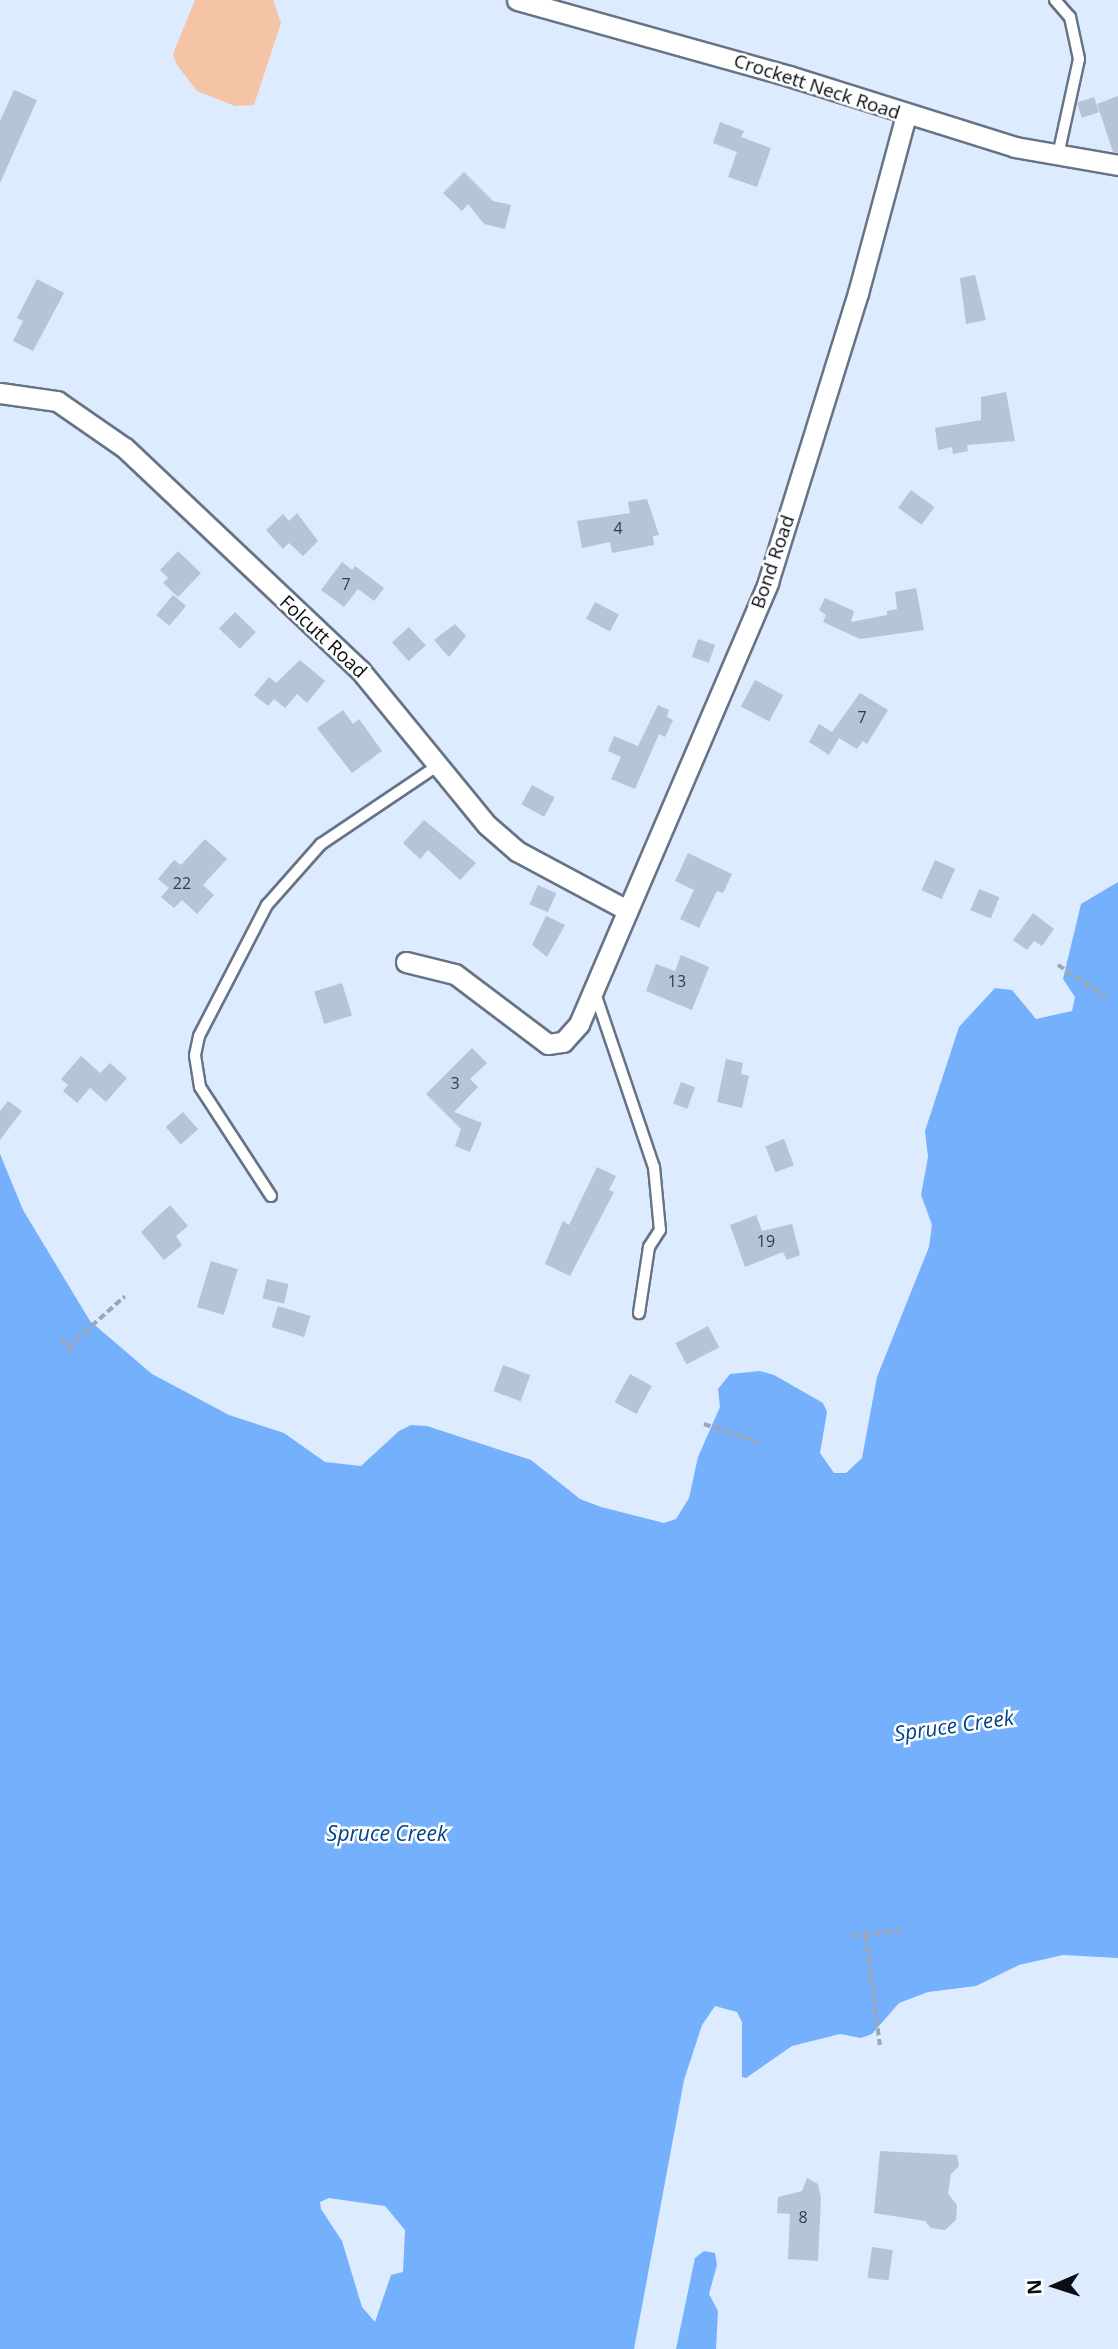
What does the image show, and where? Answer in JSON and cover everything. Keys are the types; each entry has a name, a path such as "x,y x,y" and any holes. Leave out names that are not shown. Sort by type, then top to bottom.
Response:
{"street":[{"name":"Crockett Neck Road","path":"517,0 789,76 906,115 1058,156 1118,165"},
{"name":"Bond Road","path":"407,962 455,974 548,1044 570,1037 594,993 768,582 858,293 906,115"},
{"name":"Folcutt Road","path":"0,394 57,401 125,448 360,670 474,811 517,850 588,893 627,910"}],"lane":[{"path":"1055,0 1069,17 1079,59 1058,156"},
{"path":"271,1196 200,1087 195,1055 199,1036 267,905 321,844 437,766"},
{"path":"594,993 654,1167 660,1230 649,1247 639,1313"}],"path":[{"path":"1058,965 1106,997"},
{"path":"68,1347 125,1296"},
{"path":"62,1340 72,1352"},
{"path":"704,1424 758,1442"},
{"path":"852,1936 903,1930"},
{"path":"866,1935 880,2045"}],"shaded area":[{"path":"195,0 273,0 281,23 254,105 235,106 197,91 177,65 173,54"}],"water":[{"name":"Spruce Creek","path":"1118,882 1118,1958 1063,1955 1019,1965 976,1986 928,1992 899,2003 872,2034 861,2038 840,2034 792,2046 746,2078 742,2077 742,2022 737,2012 715,2006 702,2025 684,2080 634,2349 0,2349 0,1154 23,1210 90,1321 152,1374 229,1415 284,1433 325,1462 361,1466 399,1431 411,1425 427,1426 531,1460 580,1499 664,1523 676,1519 689,1498 698,1457 720,1407 718,1389 730,1374 760,1371 774,1375 823,1403 827,1412 820,1453 834,1473 846,1473 862,1458 877,1377 929,1247 932,1225 921,1195 928,1157 925,1131 959,1027 995,988 1012,990 1036,1019 1072,1011 1075,997 1063,979 1081,904","holes":["329,2198 385,2206 405,2230 403,2272 391,2275 375,2322 362,2307 342,2241 321,2209 320,2202"]},
{"path":"704,2251 715,2253 717,2265 709,2294 718,2311 716,2349 676,2349 695,2258"}],"building":[{"path":"14,90 37,100 0,183 0,121"},
{"path":"1118,96 1118,153 1113,152 1097,104"},
{"path":"1094,97 1099,112 1082,118 1077,103"},
{"path":"720,122 744,131 741,137 771,148 757,187 728,177 737,152 713,143"},
{"path":"464,172 493,201 511,205 505,229 484,224 468,204 462,211 443,193"},
{"path":"975,275 986,320 966,324 960,278"},
{"path":"37,279 64,293 33,351 13,341 23,321 17,318"},
{"path":"1006,392 1015,441 967,445 968,451 953,454 952,447 938,450 935,428 981,420 981,397"},
{"path":"911,490 934,507 922,525 898,508"},
{"path":"647,499 659,535 653,536 654,545 612,553 610,542 582,548 577,521 630,513 628,502"},
{"path":"297,513 318,541 303,556 289,543 283,549 266,530 283,514 289,521"},
{"path":"178,551 201,573 178,597 163,583 168,578 160,570"},
{"path":"342,562 352,570 355,566 384,588 374,601 358,589 344,607 321,590"},
{"path":"916,588 924,630 860,639 823,622 826,615 819,610 825,598 854,611 851,622 887,615 887,611 897,609 895,592"},
{"path":"173,595 186,606 169,626 156,615"},
{"path":"595,602 619,615 610,631 586,619"},
{"path":"235,612 256,632 240,649 219,629"},
{"path":"455,624 466,636 449,657 434,640"},
{"path":"409,627 426,646 409,661 392,642"},
{"path":"698,639 715,645 709,663 692,657"},
{"path":"300,660 325,681 307,703 297,694 285,708 274,699 268,706 254,695 269,677 276,683"},
{"path":"755,680 783,695 769,722 741,706"},
{"path":"860,693 888,710 867,744 863,741 857,749 839,738 829,755 809,742 819,724 832,732"},
{"path":"658,705 669,710 667,717 673,720 665,737 659,734 635,789 611,779 621,757 608,751 614,736 638,746"},
{"path":"343,710 353,724 359,719 382,751 352,773 317,728"},
{"path":"532,785 555,798 544,817 521,804"},
{"path":"424,820 476,863 460,880 428,850 420,859 403,843"},
{"path":"205,839 227,859 203,885 214,895 197,914 182,900 174,908 161,897 169,888 158,879 174,860 181,865"},
{"path":"688,853 732,874 723,893 717,891 699,928 680,919 694,890 675,881"},
{"path":"935,860 955,869 942,899 922,890"},
{"path":"538,885 556,893 548,912 529,904"},
{"path":"979,889 999,897 991,919 970,910"},
{"path":"1033,913 1054,929 1042,946 1034,941 1027,950 1013,940"},
{"path":"546,916 565,925 547,957 532,945"},
{"path":"681,955 709,967 692,1010 646,991 656,964 675,971"},
{"path":"342,983 352,1016 324,1024 314,991"},
{"path":"472,1048 487,1063 470,1079 478,1087 454,1112 482,1123 470,1152 455,1146 461,1129 426,1094"},
{"path":"81,1056 100,1073 110,1063 127,1078 106,1102 90,1088 77,1103 63,1091 68,1085 61,1079"},
{"path":"726,1059 743,1063 741,1074 749,1076 742,1108 717,1102"},
{"path":"681,1082 695,1087 687,1109 673,1104"},
{"path":"8,1101 22,1111 0,1140 0,1111"},
{"path":"183,1112 198,1129 181,1144 166,1127"},
{"path":"784,1139 794,1165 775,1172 765,1146"},
{"path":"597,1167 616,1176 609,1190 614,1192 570,1276 545,1264 563,1221 569,1225"},
{"path":"170,1205 188,1226 176,1236 182,1245 164,1260 141,1232"},
{"path":"756,1215 762,1231 792,1224 800,1255 787,1260 783,1252 745,1267 730,1225"},
{"path":"211,1261 238,1269 224,1315 197,1307"},
{"path":"267,1279 288,1284 284,1303 263,1298"},
{"path":"278,1306 311,1316 304,1337 272,1327"},
{"path":"708,1326 719,1347 687,1365 675,1343"},
{"path":"503,1365 530,1375 521,1401 493,1391"},
{"path":"630,1374 652,1386 636,1414 614,1402"},
{"path":"880,2151 957,2155 959,2166 951,2174 948,2194 957,2205 956,2220 945,2230 931,2228 925,2221 874,2213"},
{"path":"807,2178 818,2184 821,2198 818,2261 788,2259 790,2214 777,2213 778,2197 802,2191"},
{"path":"872,2247 893,2250 888,2281 868,2278"}]}
